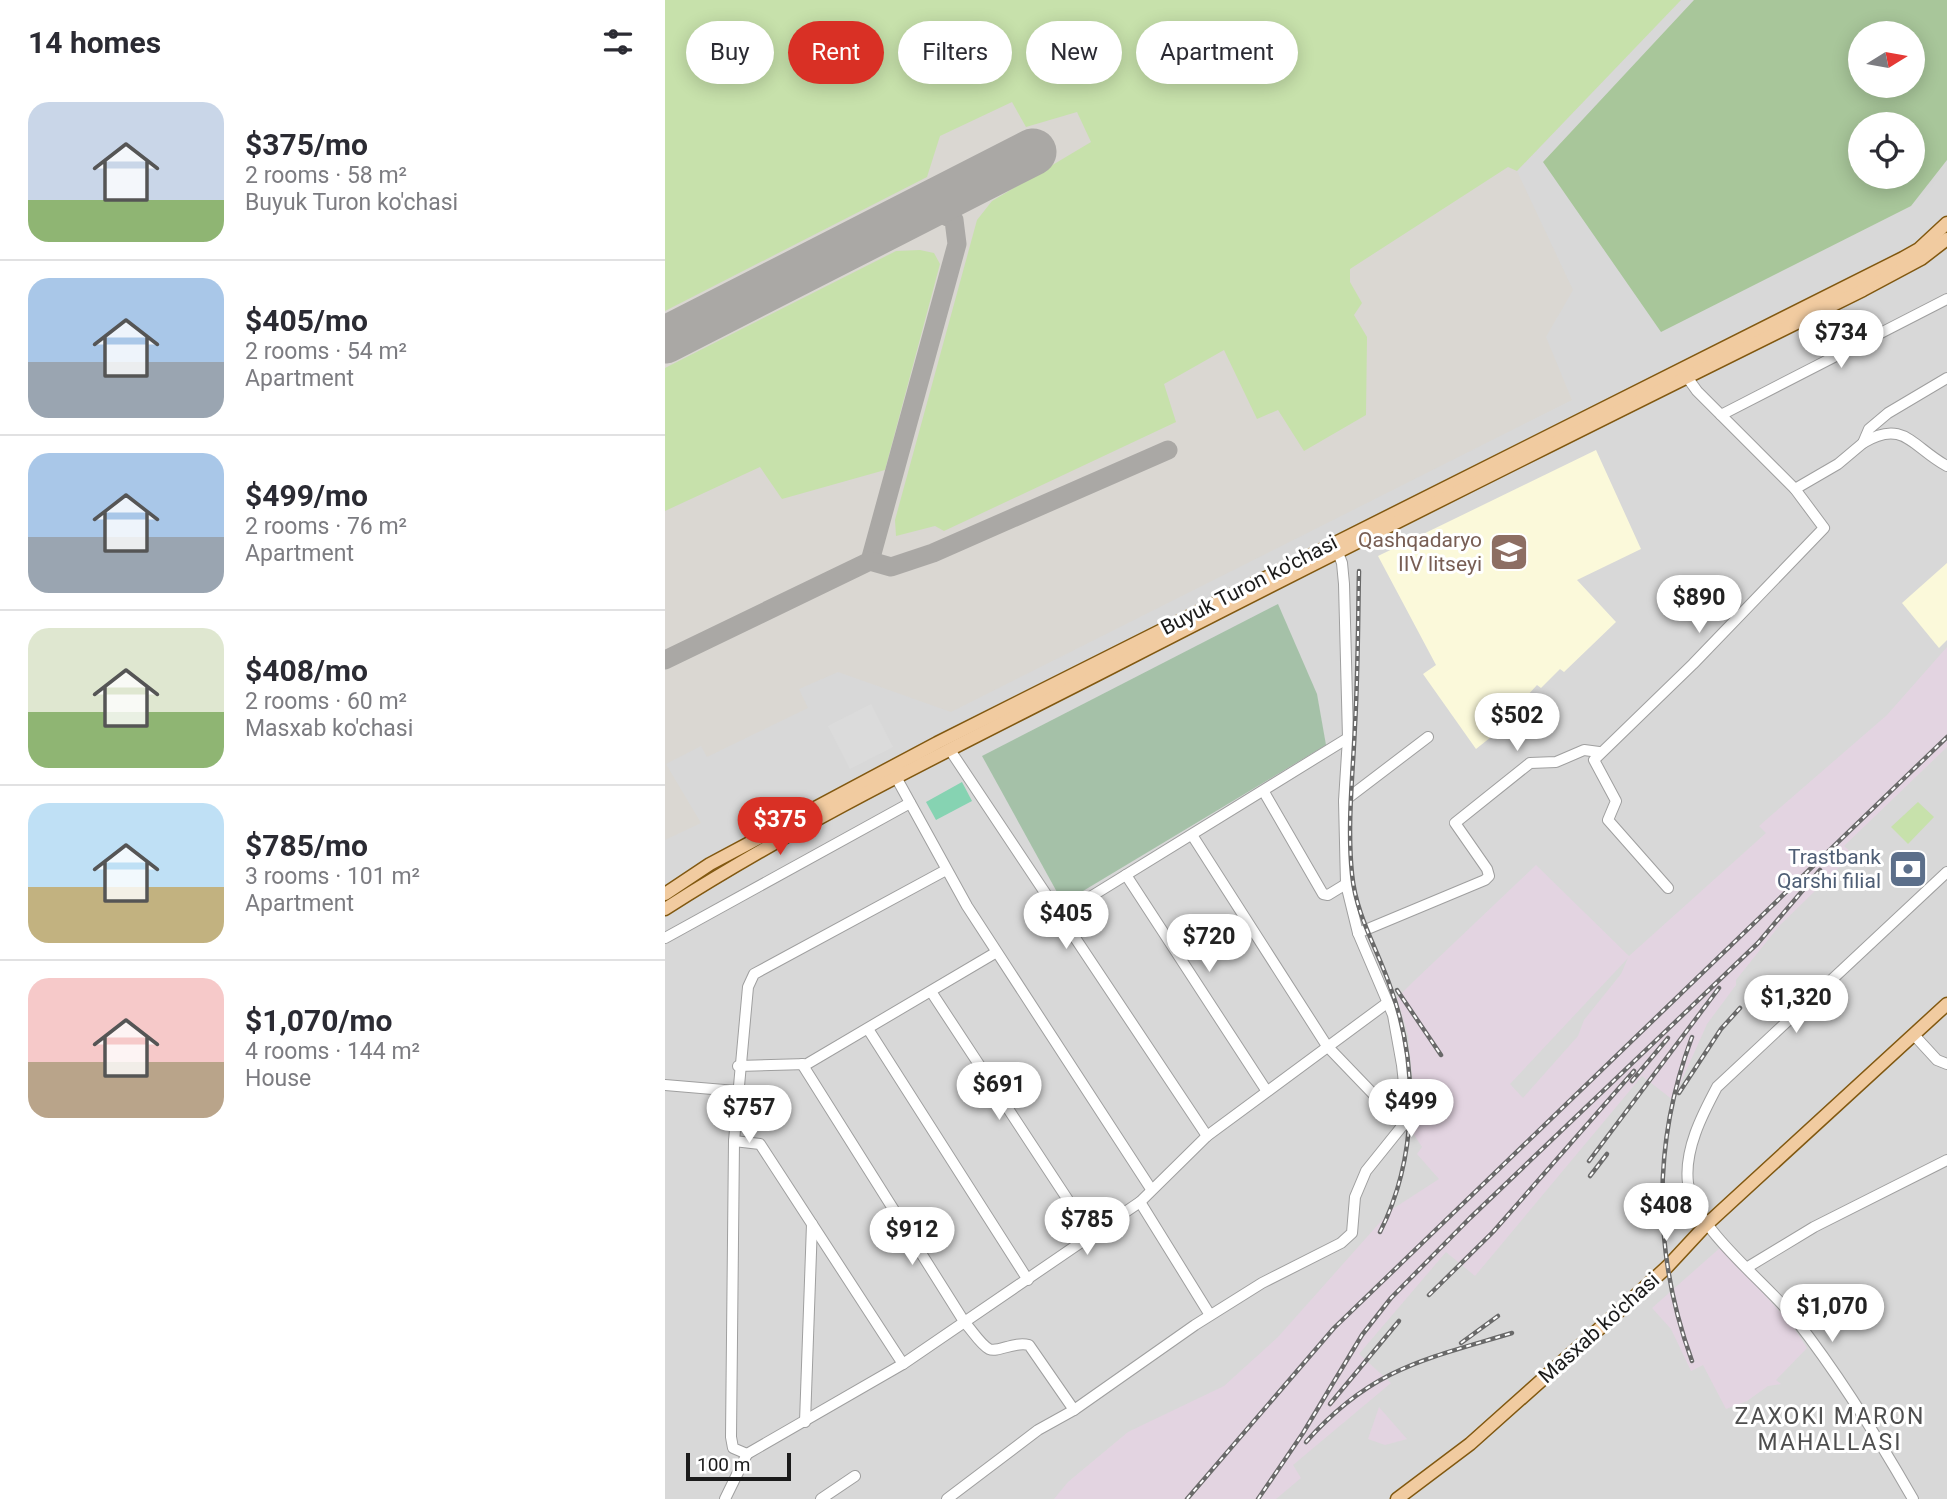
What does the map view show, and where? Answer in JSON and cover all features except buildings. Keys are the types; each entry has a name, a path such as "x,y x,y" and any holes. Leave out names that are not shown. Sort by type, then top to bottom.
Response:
{"main road":[{"name":"Buyuk Turon ko'chasi","path":"665,909 716,876 1336,547 1903,258 1919,249 1947,223"},
{"name":"Buyuk Turon ko'chasi","path":"665,894 710,864 926,749 1687,377 1912,264 1947,239"},
{"name":"Masxab ko'chasi","path":"1397,1499 1470,1444 1667,1267 1706,1225 1947,1004"}],"street":[{"path":"1721,415 1947,299"},
{"path":"1668,888 1608,820 1616,801 1594,760 1599,752 1693,664 1824,528 1795,489 1687,377"},
{"path":"1863,443 1869,429 1888,413 1947,378"},
{"path":"1795,489 1838,464 1879,433 1898,432 1947,466"},
{"path":"947,1499 1038,1430 1074,1410 1210,1315 1262,1283 1323,1254 1352,1233 1355,1197 1366,1171 1403,1125 1406,1102 1393,1015 1358,933 1346,884 1344,801 1348,738 1343,570 1336,547"},
{"path":"1344,801 1428,737"},
{"path":"1061,915 1348,738"},
{"path":"950,750 1207,1136"},
{"path":"1358,933 1485,880 1489,876 1487,869 1455,822 1530,763 1556,762 1584,750 1599,752"},
{"path":"897,779 995,953 1151,1189"},
{"path":"1264,792 1323,894 1328,895 1346,884"},
{"path":"665,938 910,803"},
{"path":"1192,835 1327,1046 1403,1125"},
{"path":"747,1454 733,1448 731,1437 734,1141 738,1066 747,987 754,974 946,870"},
{"path":"1913,1499 1795,1318 1706,1225 1688,1184 1691,1151 1698,1122 1717,1087 1947,872"},
{"path":"1126,875 1266,1090"},
{"path":"738,1066 802,1064 932,993 995,953"},
{"path":"932,993 1091,1235"},
{"path":"725,1499 747,1454 903,1364 1140,1202 1207,1136 1387,1003"},
{"path":"868,1029 1028,1280"},
{"path":"1914,1035 1937,1060 1947,1063"},
{"path":"802,1064 965,1322 987,1348 993,1350 1014,1343 1029,1345 1074,1410"},
{"path":"665,1085 736,1091"},
{"path":"734,1141 760,1144 903,1364"},
{"path":"1748,1267 1814,1227 1947,1160"},
{"path":"1140,1202 1210,1315"},
{"path":"806,1422 811,1224"},
{"path":"821,1499 855,1476"}],"shaded area":[{"path":"665,0 1947,0 1947,1499 665,1499"},
{"path":"665,0 1681,0 1517,171 1573,290 1546,337 1572,400 951,712 838,672 799,689 808,708 707,757 701,746 666,764 701,823 665,840"},
{"name":"Qashqadaryo IIV litseyi","path":"1596,450 1641,549 1577,580 1616,622 1564,672 1560,669 1541,688 1537,685 1526,697 1545,715 1521,739 1506,725 1476,749 1423,674 1436,665 1378,556"},
{"path":"1947,563 1947,640 1939,648 1902,603"},
{"path":"1947,647 1947,747 1844,846 1853,854 1779,926 1736,980 1736,985 1707,1024 1673,1100 1642,1076 1475,1276 1446,1252 1359,1354 1391,1383 1293,1465 1301,1478 1276,1499 1054,1499 1068,1482 1128,1432 1224,1386 1278,1337 1391,1210 1439,1179 1417,1154 1422,1147 1411,1130 1416,1124 1416,1116 1408,1035 1397,998 1536,865 1629,956 1766,833 1759,826 1887,715","holes":["1628,958 1621,974 1584,1020 1578,1036 1523,1098 1510,1084"]},
{"path":"871,704 893,747 850,769 828,726"},
{"path":"1721,1247 1792,1325 1807,1348 1776,1380 1781,1384 1768,1386 1747,1401 1726,1409 1703,1365 1691,1371 1671,1329 1652,1308"},
{"path":"1379,1407 1407,1439 1385,1445 1368,1439"}],"green space":[{"path":"665,0 1681,0 1517,171 1508,167 1350,269 1350,282 1362,303 1354,315 1367,337 1366,415 1304,451 1278,410 1257,419 1224,350 1164,384 1176,422 944,531 935,526 896,536 895,520 977,220 992,201 1091,142 1077,112 1026,127 1012,102 940,136 927,177 665,311"},
{"path":"1694,0 1947,0 1947,160 1925,188 1925,112 1848,112 1848,189 1924,189 1911,206 1661,332 1543,162"},
{"path":"920,250 934,253 940,264 885,470 782,499 760,467 665,511 665,368 896,251"},
{"path":"1278,604 1317,694 1326,745 1063,903 982,756"},
{"path":"962,782 972,801 936,820 926,802"},
{"path":"1918,802 1934,817 1908,844 1891,827"}],"taxiway":[{"path":"870,561 957,244 954,220 937,212 917,211"},
{"path":"665,660 870,561 891,567 933,553 1168,450"}],"runway":[{"path":"665,340 1033,152"}],"railway":[{"path":"1359,571 1357,687 1350,818 1352,874 1358,904 1400,1019 1410,1080 1410,1112 1401,1174 1380,1232"},
{"path":"1187,1499 1334,1328 1947,737"},
{"path":"1258,1499 1303,1433 1362,1335 1391,1298 1470,1218 1758,943 1820,870"},
{"path":"1589,1161 1719,988"},
{"path":"1397,990 1441,1055"},
{"path":"1679,1093 1721,1029 1740,1008"},
{"path":"1692,1037 1670,1118 1662,1199 1670,1280 1692,1361"},
{"path":"1632,1081 1668,1038"},
{"path":"1429,1295 1493,1232 1634,1071"},
{"path":"1590,1176 1607,1154"},
{"path":"1461,1343 1498,1316"},
{"path":"1330,1404 1399,1321"},
{"path":"1306,1442 1353,1398 1400,1370 1512,1333"}],"place":[{"name":"Qashqadaryo IIV litseyi","path":"1509,552"},
{"name":"Trastbank Qarshi filial","path":"1908,869"}],"district":[{"name":"ZAXOKI MARON MAHALLASI","path":"1830,1429"}]}
